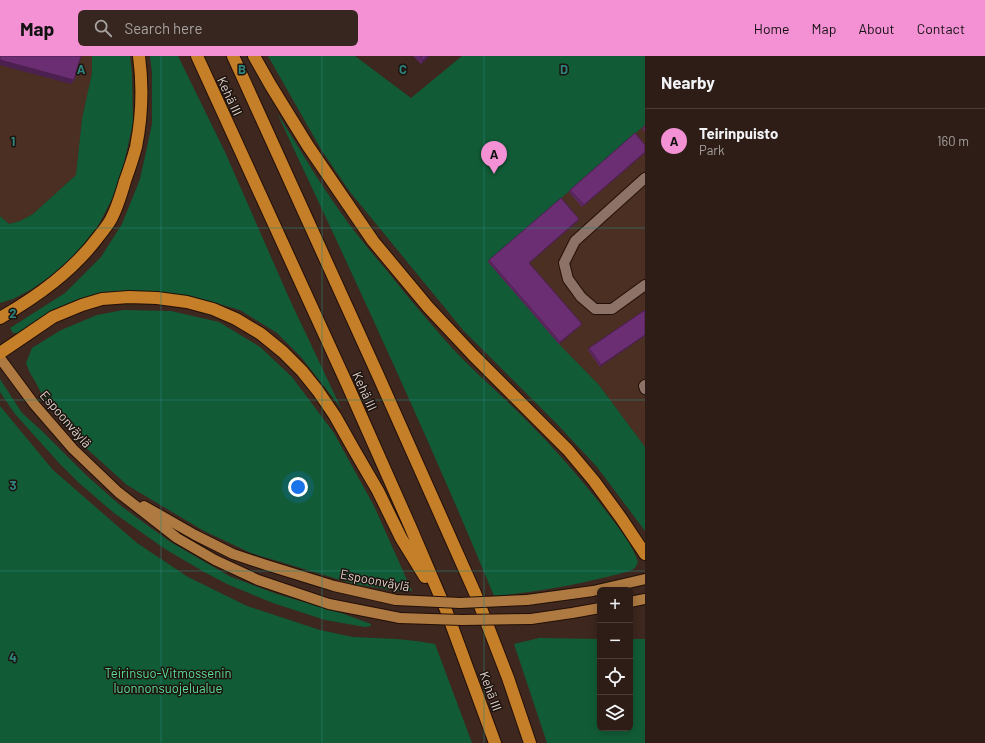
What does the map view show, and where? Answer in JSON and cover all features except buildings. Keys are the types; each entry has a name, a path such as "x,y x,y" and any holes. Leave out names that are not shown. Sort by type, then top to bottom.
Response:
{"highway":[{"path":"0,318 57,280 90,248 110,221 122,193 136,147 140,120 141,86 139,56"},
{"name":"Kehä III","path":"196,56 410,526 446,610 495,743"},
{"name":"Kehä III","path":"233,56 378,373 475,593 508,678 530,743"},
{"path":"254,56 308,146 373,241 428,307 472,355 568,450 594,481 645,554"},
{"path":"0,353 53,318 82,305 102,299 129,297 157,298 187,302 213,309 236,319 261,334 283,352 302,371 318,391 335,416 378,491 401,538 446,610"}],"main road":[{"name":"Espoonväylä","path":"0,358 39,410 73,449 118,492 177,538 215,560 258,580 329,604 400,618 462,620 531,619 572,614 597,609"},
{"name":"Espoonväylä","path":"118,492 233,554 334,586 396,600 460,603 527,600 594,591 645,578"},
{"path":"633,601 645,599"}],"lane":[{"path":"645,178 575,241 564,263 568,279 581,297 595,309 612,309 645,285"}],"shaded area":[{"path":"0,56 92,56 92,73 82,119 76,175 33,214 20,221 9,224 0,216"},
{"path":"645,125 645,447 599,385 559,344 488,262"}],"green space":[{"path":"92,56 130,56 132,73 133,123 124,163 113,197 98,226 75,255 56,272 32,289 13,299 0,303 0,216 9,224 20,221 33,214 76,175 82,119 92,73"},
{"path":"150,56 178,56 225,152 289,298 341,408 301,357 277,333 240,310 194,297 134,291 99,294 55,312 19,333 13,333 10,328 65,293 101,257 122,224 140,179 152,124 152,73"},
{"path":"268,56 355,56 411,98 462,56 645,56 645,125 488,262 559,344 599,385 645,447 645,531 597,467 558,425 463,330 350,192 322,151"},
{"path":"277,113 345,218 409,298 454,350 549,443 597,499 629,542 638,562 635,568 630,571 580,583 494,596 416,414"},
{"path":"123,310 171,311 219,322 260,347 292,377 334,433 374,506 412,591 398,591 354,584 251,553 204,531 127,485 85,447 44,399 26,363 32,348 61,330 97,315"},
{"path":"0,379 22,413 86,475 121,506 169,541 229,576 277,594 344,614 371,624 371,626 365,627 325,620 273,603 227,584 165,549 114,513 79,483 59,463 15,414 0,392"},
{"name":"Teirinsuo-Vitmossenin luonnonsuojelualue","path":"0,406 53,470 137,543 188,577 247,606 320,630 353,637 397,639 435,644 472,743 0,743"},
{"path":"539,638 597,639 597,731 633,731 633,639 645,639 645,743 547,743 514,644"}],"place":[{"name":"Teirinpuisto","path":"494,174"}]}
